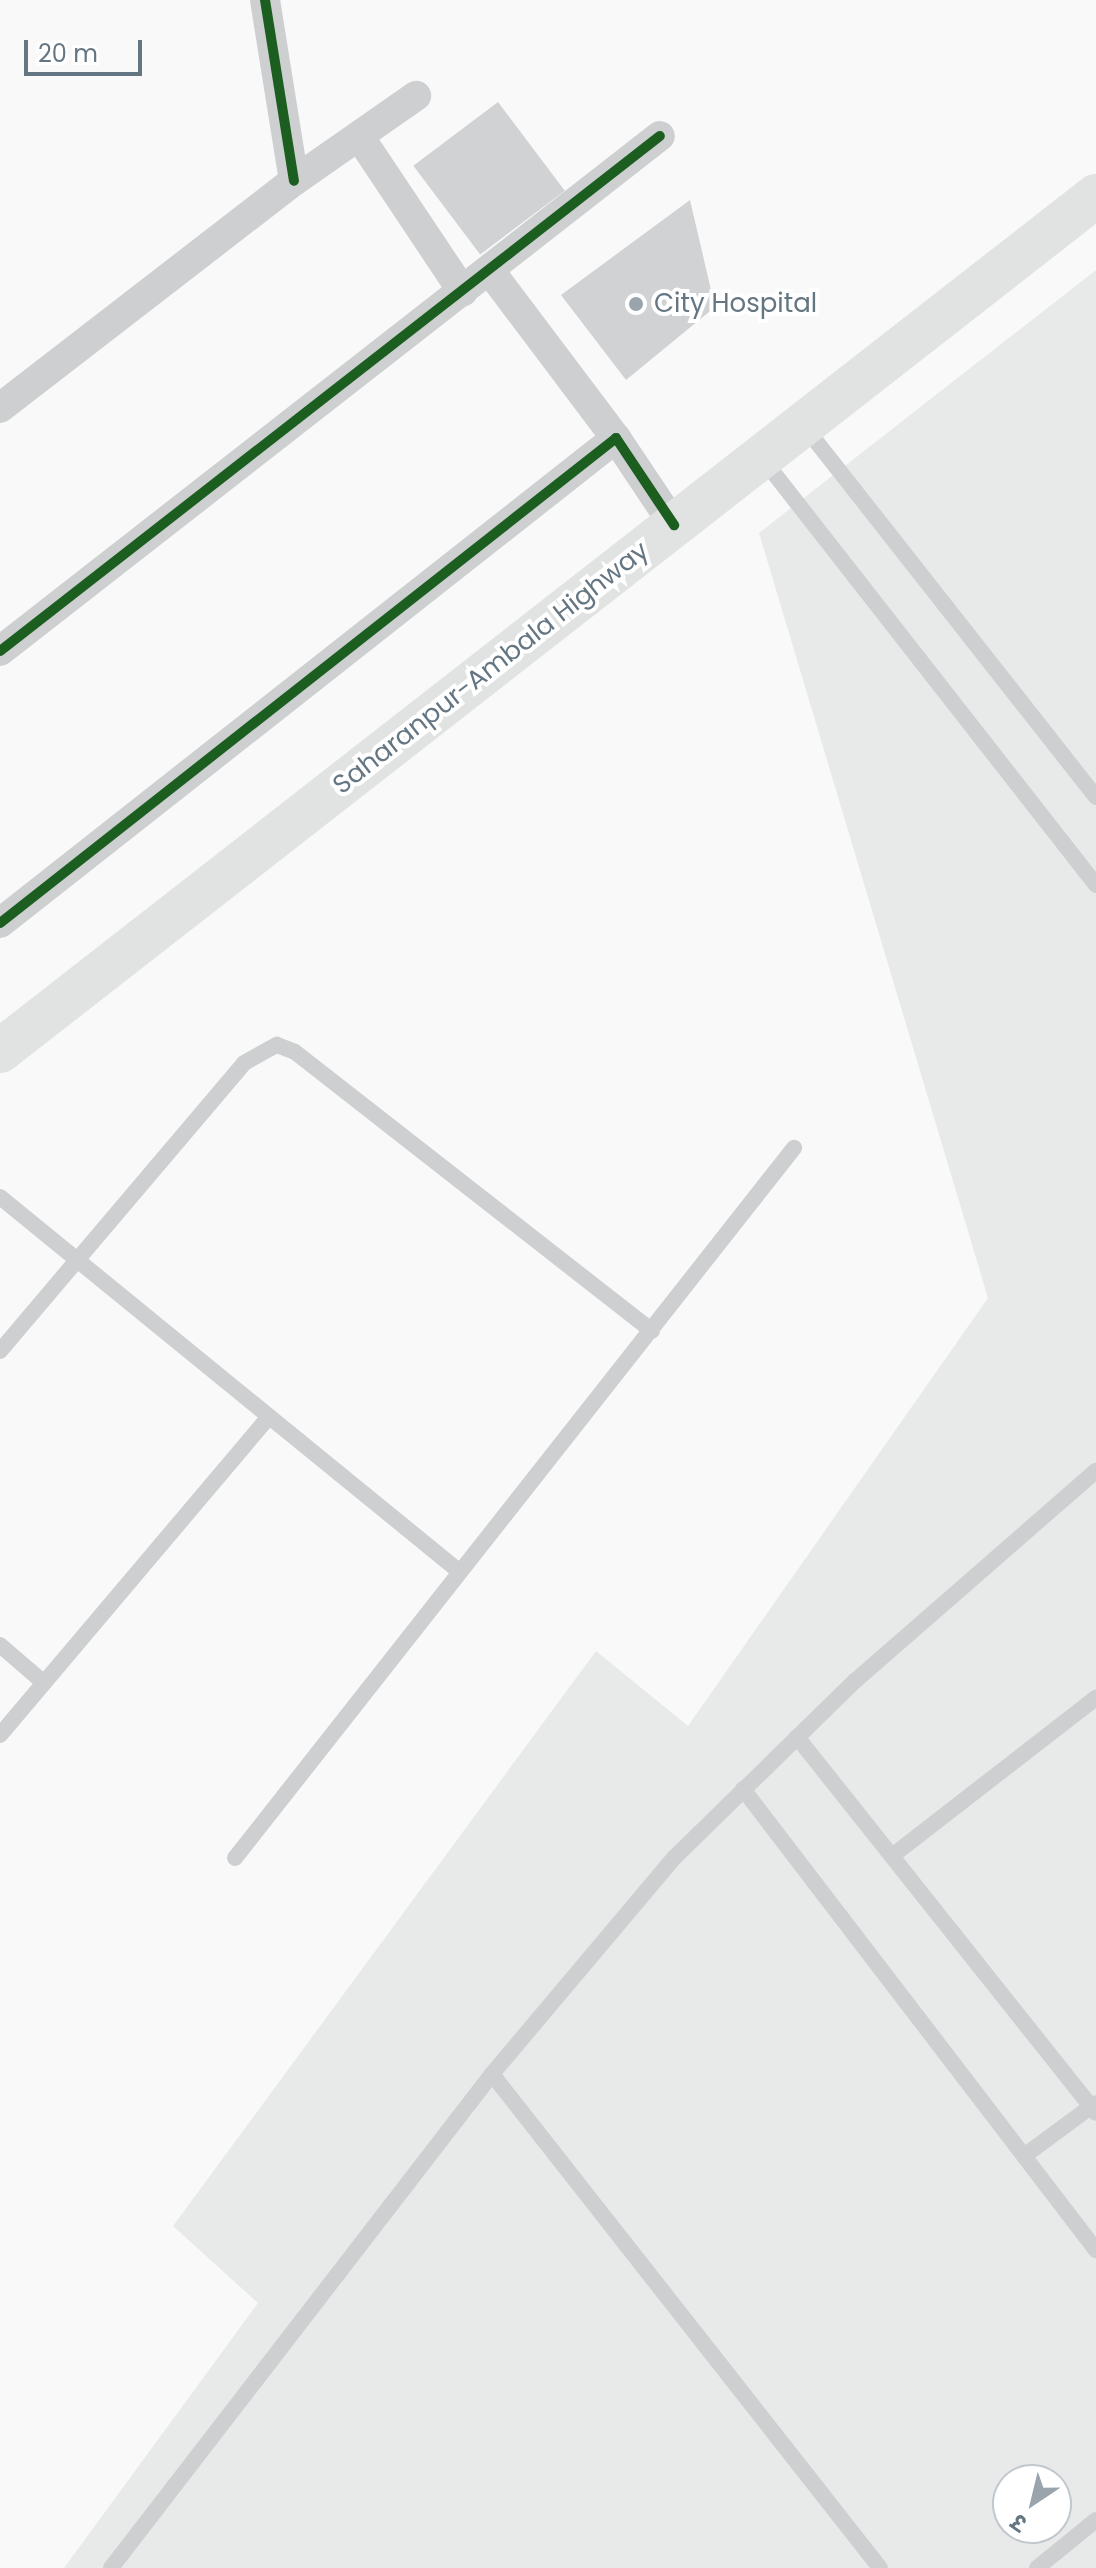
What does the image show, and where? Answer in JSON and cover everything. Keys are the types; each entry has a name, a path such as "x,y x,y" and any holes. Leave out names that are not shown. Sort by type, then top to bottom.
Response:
{"main road":[{"name":"Saharanpur-Ambala Highway","path":"0,1051 1096,196"}],"street":[{"path":"265,0 294,181"},
{"path":"0,408 294,181 416,96"},
{"path":"359,136 463,292"},
{"path":"0,651 660,136"},
{"path":"490,271 616,438 674,525"},
{"path":"0,923 616,438"}],"lane":[{"path":"803,425 1096,797"},
{"path":"762,457 1096,885"},
{"path":"0,1351 244,1063 277,1045 295,1052 652,1331"},
{"path":"235,1858 794,1148"},
{"path":"0,1197 460,1572"},
{"path":"0,1735 269,1417"},
{"path":"111,2568 492,2074 665,1869 797,1737 1096,1471"},
{"path":"0,1645 44,1683"},
{"path":"892,1856 1096,1698"},
{"path":"797,1737 1094,2107 1024,2156"},
{"path":"743,1789 1096,2250"},
{"path":"492,2074 880,2568"},
{"path":"1037,2568 1096,2520"}],"shaded area":[{"path":"1096,270 1096,2568 64,2568 258,2303 173,2226 596,1651 688,1726 988,1298 759,533"}],"building":[{"path":"498,102 565,191 480,254 413,166"},
{"path":"690,200 715,307 626,380 561,295"}],"cycle path":[{"path":"265,0 294,181"},
{"path":"0,651 660,136"},
{"path":"0,923 616,438 674,525"}],"place":[{"name":"City Hospital","path":"636,304"}]}
